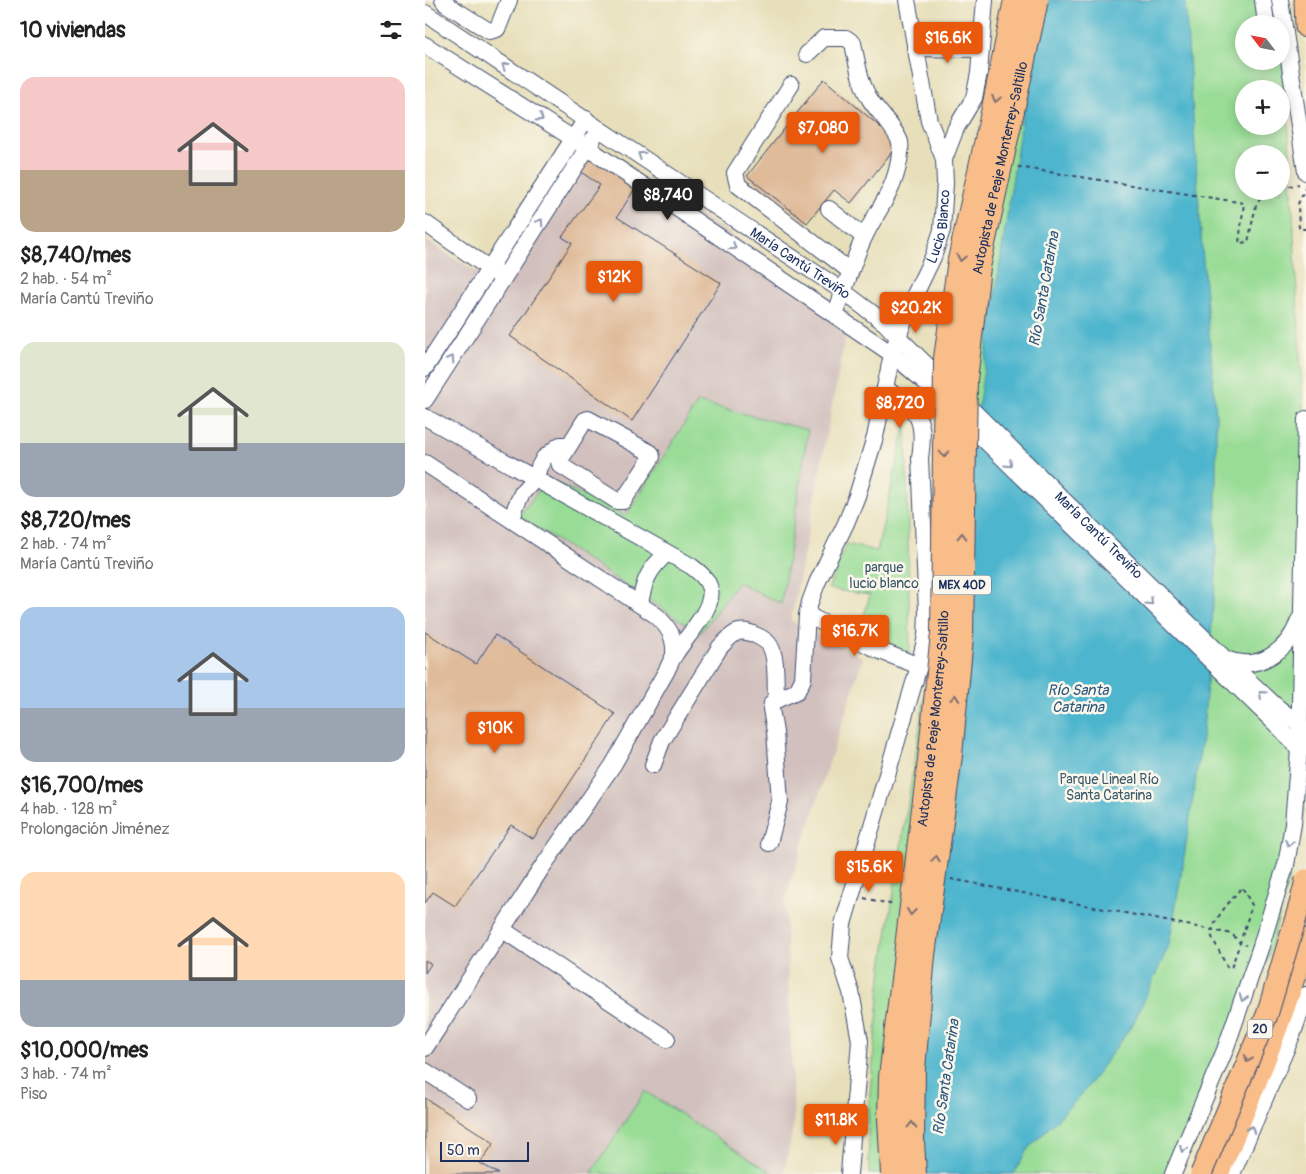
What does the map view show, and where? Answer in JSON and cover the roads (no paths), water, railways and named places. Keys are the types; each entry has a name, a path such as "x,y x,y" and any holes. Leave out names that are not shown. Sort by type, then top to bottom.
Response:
{"highway":[{"name":"Autopista de Peaje Monterrey-Saltillo","path":"893,1174 890,1118 891,1077 930,760 943,633 946,358 960,260 1016,0"},
{"name":"Autopista de Peaje Monterrey-Saltillo","path":"914,1174 912,1141 913,1069 923,955 950,755 961,637 965,380 969,339 978,267 1036,0"}],"main road":[{"path":"1305,1 1306,27"},
{"name":"20","path":"1201,1174 1267,1015 1306,880"},
{"name":"20","path":"1218,1174 1275,1035 1297,972 1306,939"}],"street":[{"path":"443,0 446,4 489,31 497,29 509,0"},
{"name":"Lucio Blanco","path":"776,700 797,691 803,679 807,615 817,583 846,523 863,477 875,437 892,354 898,337 908,309 939,243 944,216 945,183 943,159 929,121 907,0"},
{"path":"943,159 956,128 974,98 985,0"},
{"path":"1263,0 1265,15"},
{"path":"1280,0 1306,172"},
{"name":"María Cantú Treviño","path":"425,12 844,292 885,323 898,337 923,374"},
{"path":"807,54 824,38 846,38 853,43 863,87 871,101 899,138 901,146 897,173 893,185 864,237 835,315"},
{"name":"María Cantú Treviño","path":"425,45 588,148 923,374 1222,661"},
{"path":"915,48 981,49"},
{"path":"1284,70 1291,78"},
{"path":"791,85 735,173 738,185 850,271"},
{"path":"425,368 586,119"},
{"path":"425,400 600,128"},
{"path":"829,208 864,237"},
{"path":"425,223 503,279"},
{"path":"849,1174 860,1041 851,992 841,958 843,924 919,666 926,636 927,612 920,458 913,421 885,389 898,380 923,374"},
{"path":"425,417 691,566 705,577 711,596 706,611 675,654 613,765 541,869 425,1048"},
{"path":"588,419 651,453 652,457 623,501 617,501 560,465 559,462 569,445 585,420 588,419"},
{"name":"20","path":"1173,1174 1225,1050 1261,948 1286,865 1303,748 1306,420"},
{"path":"512,520 522,493 536,478 544,458 560,445 569,445"},
{"path":"425,464 657,616 671,633 675,642 675,654"},
{"path":"639,604 648,574 655,564 667,553"},
{"path":"1222,661 1244,664 1253,663 1271,656 1286,645 1292,637 1303,608"},
{"path":"807,615 878,650 919,666"},
{"path":"653,765 662,741 720,647 738,632 746,630 768,642 772,648 774,658 776,700 772,704 771,709 775,732 780,802 769,843"},
{"path":"1222,661 1303,727"},
{"path":"1222,661 1283,731 1303,748"},
{"path":"1286,865 1295,882 1306,890"},
{"path":"1261,948 1266,937 1274,931 1283,928 1292,929 1306,939"},
{"path":"503,930 667,1039"},
{"name":"20","path":"1232,1174 1293,1033 1306,995"},
{"path":"425,1071 468,1098"}],"water":[{"name":"Río Santa Catarina","path":"1036,0 1185,0 1202,248 1216,415 1216,575 1203,731 1169,945 1133,1024 1083,1093 1028,1149 1013,1174 882,1174 976,422 1033,44"}],"park label":[{"name":"parque lucio blanco","path":"884,576"},
{"name":"Parque Lineal Río Santa Catarina","path":"1109,788"}]}
